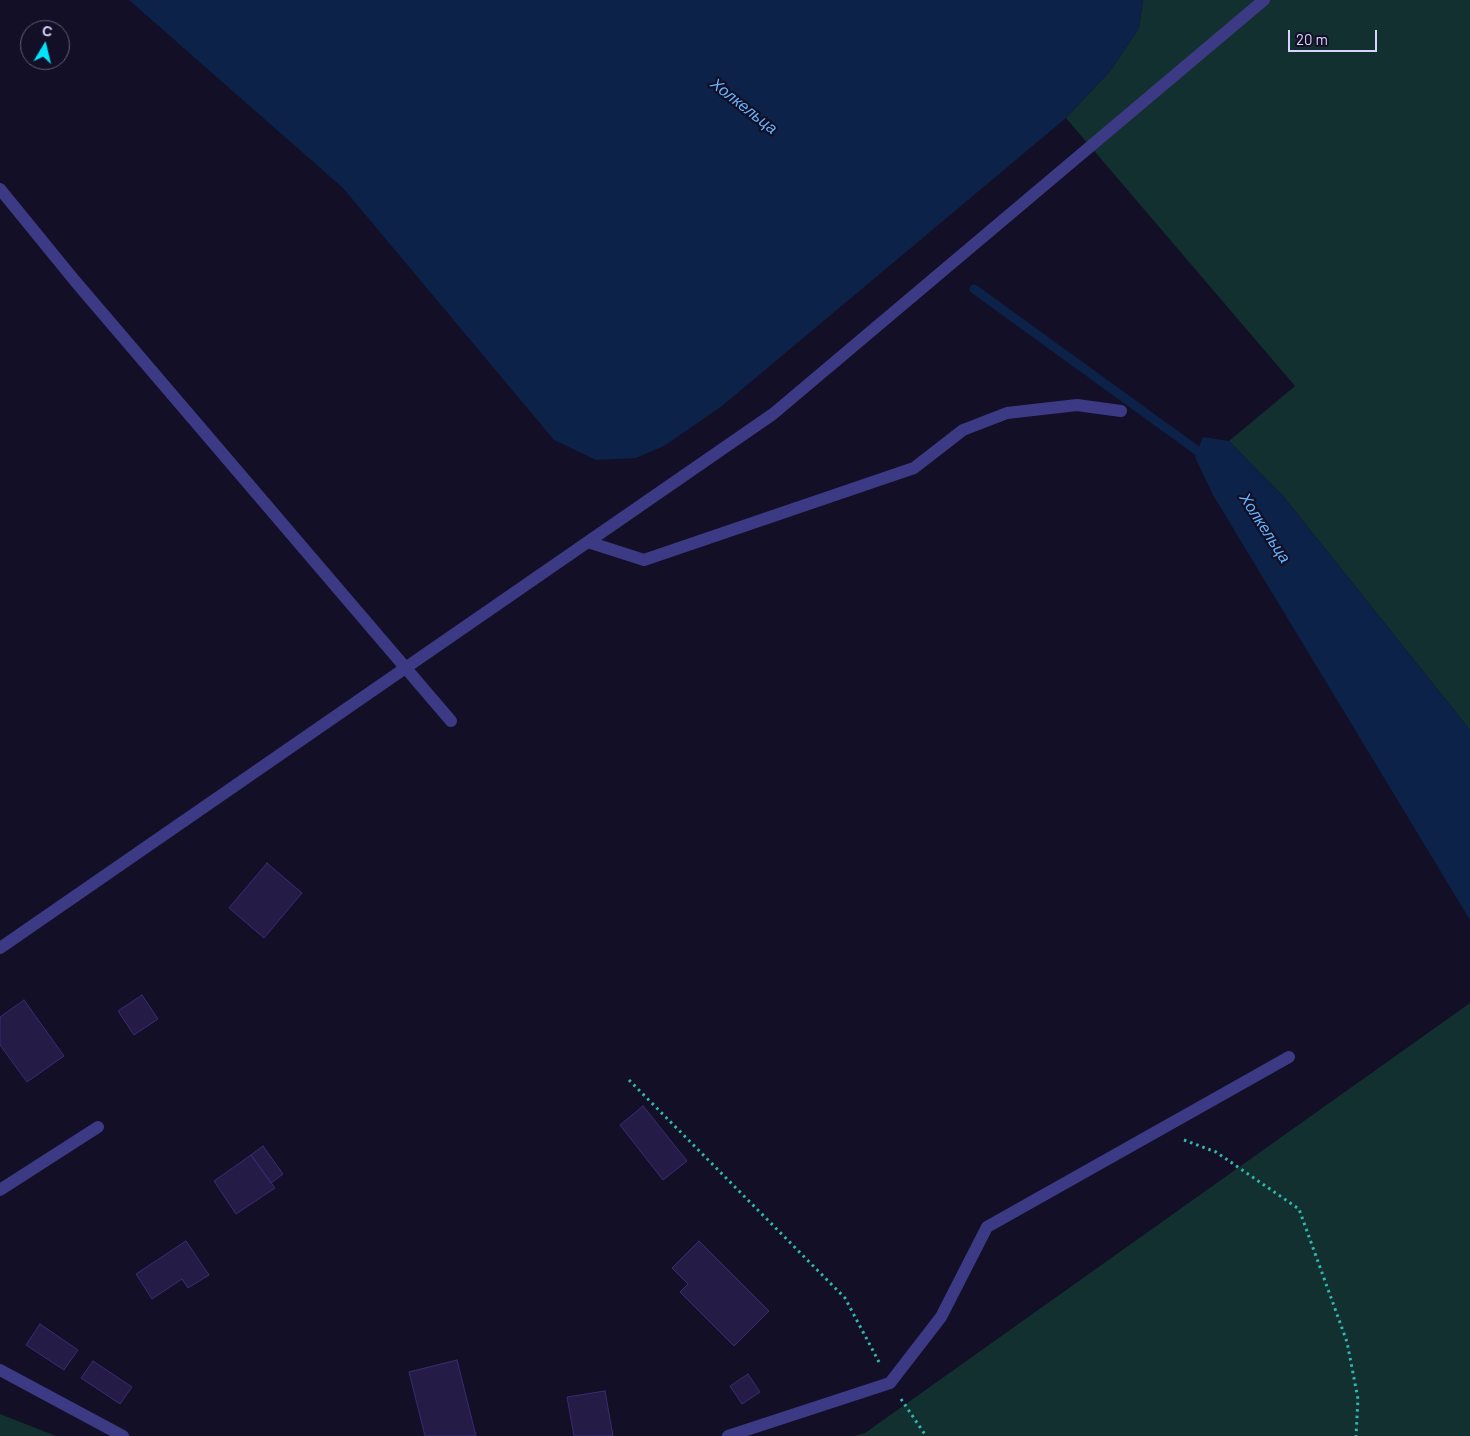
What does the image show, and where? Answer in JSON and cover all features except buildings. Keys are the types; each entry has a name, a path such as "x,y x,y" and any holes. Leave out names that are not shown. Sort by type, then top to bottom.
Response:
{"street":[{"path":"0,948 773,414 1264,0"},
{"path":"0,189 75,281 451,721"},
{"path":"588,542 644,560 914,468 963,430 1007,413 1077,405 1121,411"},
{"path":"728,1436 890,1383 941,1317 987,1227 1289,1057"},
{"path":"0,1190 98,1127"},
{"path":"0,1370 123,1436"}],"path":[{"path":"629,1080 845,1298 890,1383 926,1436"},
{"path":"1157,1130 1216,1152 1299,1208 1347,1342 1358,1398 1356,1436"}],"green space":[{"path":"1143,0 1470,0 1470,730 1283,496 1229,441 1295,386 1066,118 1111,70 1139,28"},
{"path":"1470,1003 1470,1436 854,1436 865,1433"},
{"path":"0,1414 56,1436 0,1436"}],"water":[{"path":"129,0 1143,0 1139,28 1111,70 1066,118 722,406 664,446 636,458 596,460 554,440 343,188"},
{"path":"1203,437 1229,441 1283,496 1470,730 1470,920 1213,495 1195,457"}],"waterway":[{"name":"Холкельца","path":"974,289 1206,457"}]}
